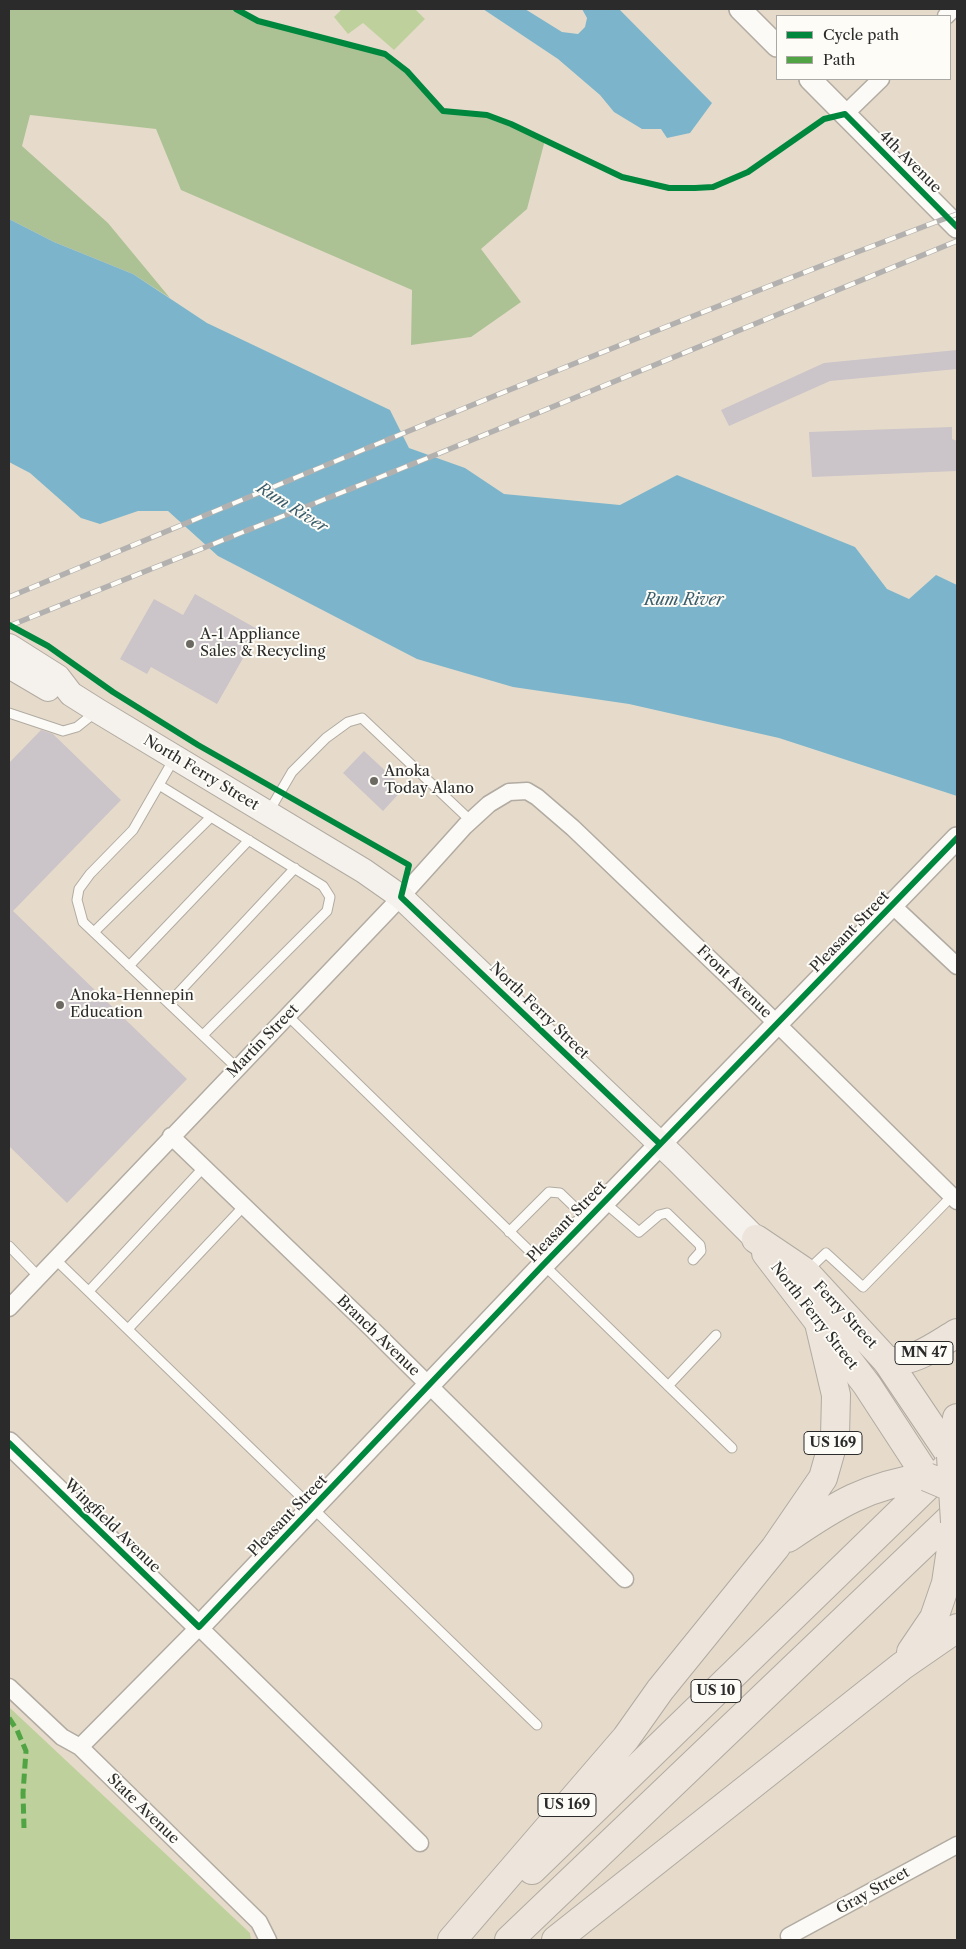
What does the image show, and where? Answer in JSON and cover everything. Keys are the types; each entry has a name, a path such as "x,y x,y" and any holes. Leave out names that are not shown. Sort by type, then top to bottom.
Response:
{"highway":[{"name":"Ferry Street","path":"756,1240 806,1272 887,1361 954,1457"},
{"name":"North Ferry Street","path":"756,1240 867,1385 927,1477"},
{"name":"US 169","path":"472,1920 480,1905 626,1738 660,1690 775,1548 823,1478 835,1436 836,1395 819,1323"},
{"name":"MN 47","path":"887,1361 898,1362 914,1358 957,1333"},
{"path":"902,1666 934,1618 946,1583 956,1507 954,1457 957,1418"},
{"name":"US 10","path":"452,1940 472,1920 487,1914 954,1457"},
{"path":"775,1548 837,1505 860,1493 927,1477 956,1507"},
{"name":"US 10","path":"509,1940 956,1507"},
{"path":"556,1940 902,1666 957,1628"}],"main road":[{"name":"North Ferry Street","path":"9,646 58,677 71,694 364,871 402,897 660,1144 756,1240"},
{"name":"North Ferry Street","path":"9,666 48,690 71,694"}],"street":[{"path":"740,9 776,45"},
{"name":"4th Avenue","path":"811,80 957,227"},
{"path":"845,114 881,80"},
{"name":"Martin Street","path":"9,1308 171,1136 402,897 471,821 489,804 509,792 526,791"},
{"name":"Front Avenue","path":"526,791 537,797 573,828 778,1024 955,1198"},
{"name":"Pleasant Street","path":"80,1747 199,1627 430,1387 543,1265 957,838"},
{"path":"893,906 957,966"},
{"name":"Branch Avenue","path":"171,1136 625,1579"},
{"name":"Wingfield Avenue","path":"9,1443 420,1843"},
{"name":"State Avenue","path":"9,1687 62,1737 80,1747 259,1922 268,1940"},
{"name":"Gray Street","path":"790,1938 957,1845"}],"lane":[{"path":"9,713 62,731 77,727 98,711"},
{"path":"268,814 292,772 326,738 348,722 362,718 471,821"},
{"path":"175,757 133,830 90,874 79,889 78,909 83,922 237,1068"},
{"path":"159,785 323,886 330,897 327,911 202,1035"},
{"path":"94,932 211,818"},
{"path":"129,966 249,840"},
{"path":"169,1003 295,868"},
{"path":"287,1015 732,1448"},
{"path":"89,1291 204,1167"},
{"path":"510,1232 549,1192 554,1191 560,1193 588,1219"},
{"path":"806,1272 826,1253 863,1287 955,1198"},
{"path":"604,1202 639,1232 659,1215 667,1213 700,1245 701,1251 693,1260"},
{"path":"128,1329 244,1206"},
{"path":"9,1246 39,1276"},
{"path":"55,1259 314,1506 537,1725"},
{"path":"668,1386 716,1335"}],"green space":[{"path":"9,9 236,9 258,21 385,54 407,71 443,111 487,115 545,140 527,209 481,249 521,302 471,337 411,345 412,290 181,190 156,129 30,115 22,146 108,223 170,298 133,274 54,242 9,219"},
{"path":"342,9 415,9 425,19 394,50 363,23 348,34 334,17"},
{"path":"9,1707 250,1933 251,1940 9,1940"}],"water":[{"path":"483,9 525,9 562,32 578,34 585,27 587,18 582,9 619,9 712,103 690,133 667,138 661,129 642,129 614,112 600,95 558,59"},
{"name":"Rum River","path":"9,219 54,242 133,274 207,323 390,410 409,448 465,468 504,494 620,505 677,475 855,547 887,589 909,599 936,575 957,585 957,796 779,738 629,704 513,687 417,659 218,556 168,511 138,511 100,524 81,518 30,473 9,462"}],"building":[{"path":"957,350 957,369 830,381 729,426 721,410 824,363"},
{"path":"952,427 952,439 957,441 957,471 812,477 809,432"},
{"name":"A-1 Appliance Sales & Recycling","path":"195,594 259,630 217,704 151,667 147,674 120,659 154,599 183,615"},
{"name":"Anoka-Hennepin Education","path":"41,730 53,734 121,800 13,911 187,1079 67,1203 9,1146 9,763"},
{"name":"Anoka Today Alano","path":"364,751 404,788 383,811 343,773"}],"railway":[{"path":"9,597 600,353 957,214"},
{"path":"9,626 440,453 957,241"}],"marked path":[{"path":"9,1718 17,1730 26,1751 23,1793 24,1828"}],"cycle path":[{"path":"236,9 258,21 385,54 407,71 443,111 487,115 511,124 622,177 669,188 713,187 748,172 824,119 845,114 957,227"},
{"path":"9,625 48,646 113,692 198,745 409,865 401,897 660,1144"},
{"path":"9,1443 199,1627 543,1265 957,838"}],"place":[{"name":"A-1 Appliance Sales & Recycling","path":"190,644"},
{"name":"Anoka Today Alano","path":"374,781"},
{"name":"Anoka-Hennepin Education","path":"60,1005"}]}
